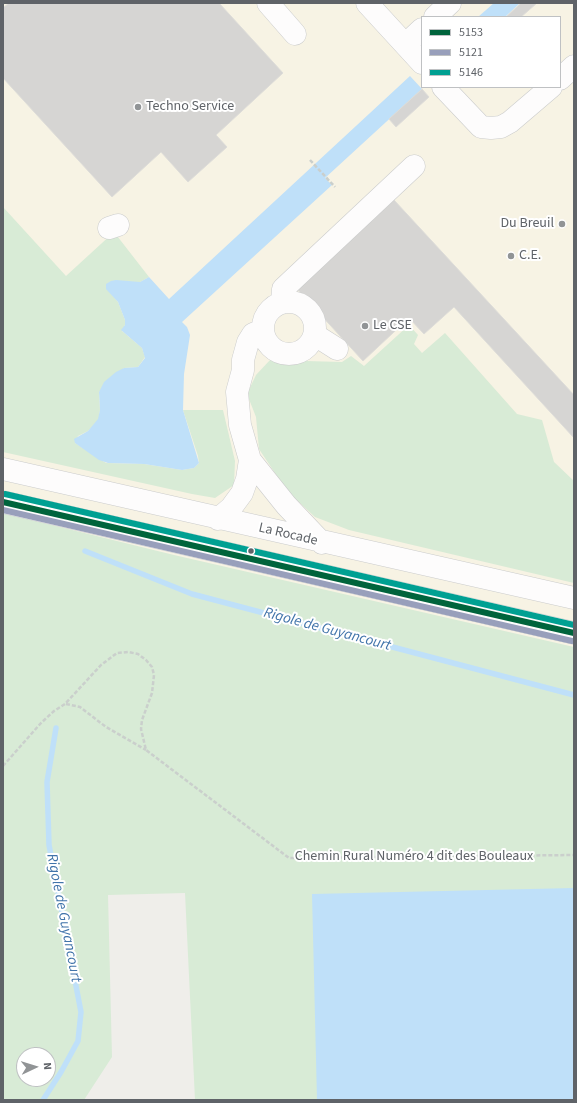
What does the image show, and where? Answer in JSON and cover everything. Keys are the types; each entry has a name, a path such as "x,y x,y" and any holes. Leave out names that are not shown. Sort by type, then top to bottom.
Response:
{"lane":[{"path":"268,3 295,34"},
{"path":"367,3 421,62"},
{"path":"436,16 450,3"},
{"path":"406,44 421,30"},
{"path":"561,78 574,66"},
{"path":"443,88 481,126 491,128 506,124 520,115 550,88"},
{"path":"282,303 283,289 414,166"},
{"path":"291,302 306,308 312,316 315,326 315,335 309,345 302,351 289,355 277,352 270,347 264,339 262,330 263,321 267,312 282,303 291,302"},
{"path":"262,330 253,334 248,342 243,360 244,370 237,392 238,412 242,437 250,460 281,500 322,542"},
{"path":"315,335 337,349"},
{"path":"244,370 254,367 259,362 277,352"},
{"path":"218,519 231,508 242,493 247,479 250,460"},
{"name":"La Rocade","path":"3,469 218,519 574,598"},
{"path":"3,502 574,632"}],"path":[{"path":"310,160 335,187"},
{"path":"3,766 41,723 54,711 65,704 109,658 117,653 138,654 152,667 154,675 152,693 142,720 141,729 146,750"},
{"name":"Chemin Rural Numéro 4 dit des Bouleaux","path":"65,704 80,707 106,727 146,750 289,858 574,855"}],"shaded area":[{"path":"3,3 574,3 574,689 3,734"}],"green space":[{"path":"3,207 66,276 114,232 149,277 140,282 107,289 118,302 125,320 125,325 122,331 142,348 145,357 138,367 124,368 99,392 99,419 88,431 78,436 75,443 106,463 144,464 182,470 194,468 199,463 198,456 183,410 223,410 235,461 234,485 215,498 3,452"},
{"path":"409,325 418,335 414,344 422,353 445,333 517,414 542,420 554,462 574,481 574,583 349,530 315,517 287,491 259,449 256,417 247,394 256,375 270,360 342,362 351,356 364,366"},
{"path":"3,513 174,555 574,647 574,1100 195,1100 185,893 108,895 112,1057 84,1100 3,1100"}],"water":[{"path":"494,3 520,3 506,16 479,16"},
{"path":"410,76 422,89 325,178 332,185 182,322 187,327 190,335 184,374 183,410 199,463 194,468 182,470 144,464 108,463 99,460 75,443 74,439 88,431 98,419 100,410 99,392 104,382 116,372 124,368 138,367 145,358 142,348 121,330 125,325 125,320 118,302 106,289 106,284 116,280 140,282 149,277 169,299"},
{"path":"574,888 574,1100 317,1100 312,894"}],"building":[{"name":"Techno Service","path":"9,3 219,3 283,73 216,135 227,147 188,182 161,152 112,197 3,78 3,8"},
{"path":"521,3 537,3 522,16 507,16"},
{"path":"422,89 429,97 396,127 389,119"},
{"name":"Le CSE","path":"394,200 574,395 574,438 454,307 424,334 409,318 363,361 297,289"}],"waterway":[{"name":"Rigole de Guyancourt","path":"85,551 192,594 574,695"},
{"name":"Rigole de Guyancourt","path":"43,1100 78,1041 81,1012 49,845 47,782 56,728"}],"transit line":[{"name":"5146","path":"5,494 574,625"},
{"name":"5153","path":"3,502 574,633"},
{"name":"5121","path":"3,510 572,641"}],"place":[{"name":"Techno Service","path":"138,107"},
{"name":"Du Breuil","path":"562,224"},
{"name":"C.E.","path":"511,256"},
{"name":"Le CSE","path":"365,326"}]}
